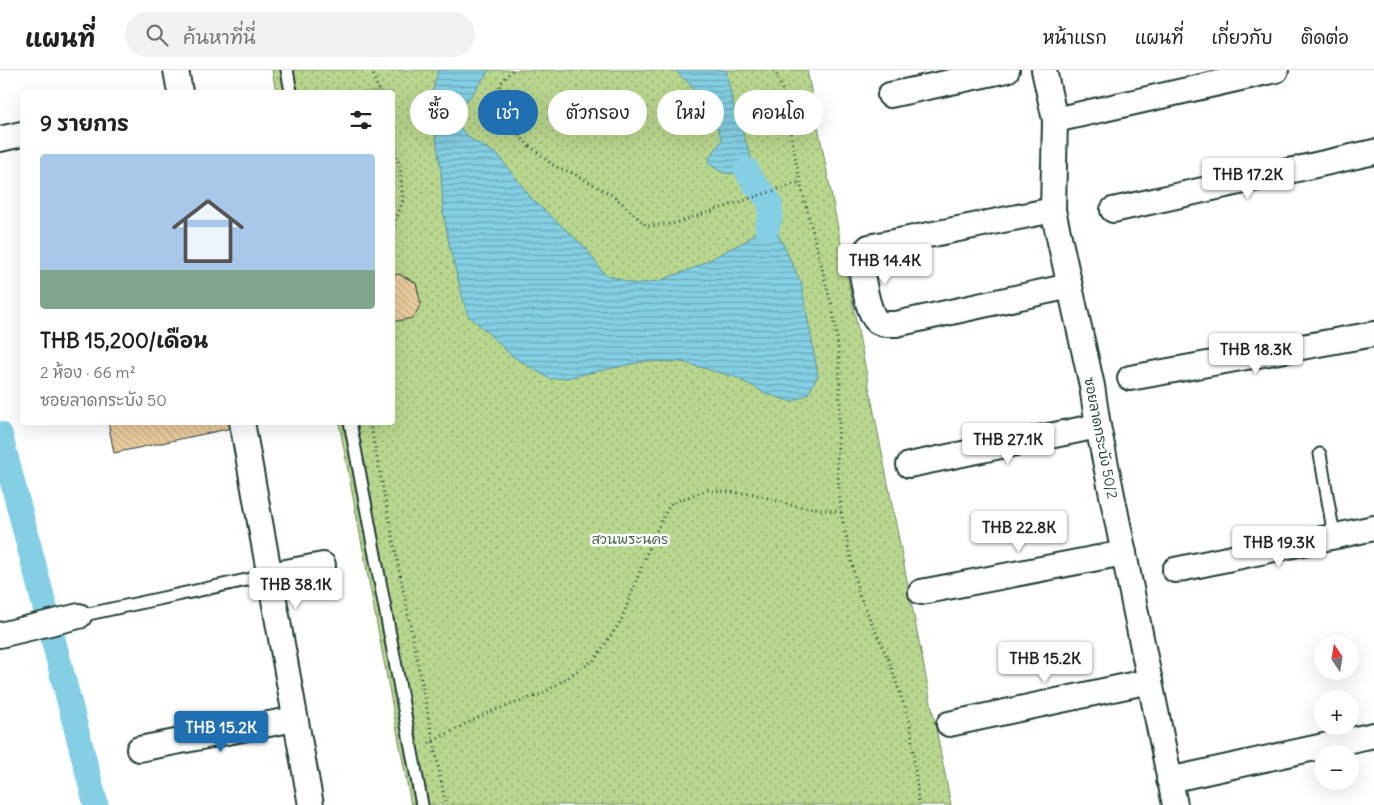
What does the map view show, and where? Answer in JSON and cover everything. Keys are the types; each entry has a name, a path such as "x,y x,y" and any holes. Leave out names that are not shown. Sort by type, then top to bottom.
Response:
{"street":[{"path":"176,70 180,90"},
{"path":"890,95 1007,70"},
{"name":"ซอยลาดกระบัง 50/2","path":"1044,70 1055,120 1053,210 1175,805"},
{"path":"1055,120 1276,70"},
{"path":"0,139 20,134"},
{"path":"1113,210 1374,152"},
{"path":"1053,210 869,247 863,253 861,262 870,310 876,320 896,324 1070,286"},
{"path":"1130,378 1374,334"},
{"path":"243,425 312,805"},
{"path":"910,465 1098,426"},
{"path":"1175,570 1374,528"},
{"path":"921,592 1124,553"},
{"path":"270,575 322,565"},
{"path":"9,633 79,616"},
{"path":"949,724 1150,681"},
{"path":"139,748 295,719"},
{"path":"1169,780 1374,735"}],"lane":[{"path":"287,70 291,90"},
{"path":"351,425 422,805"},
{"path":"1320,454 1334,536"},
{"path":"79,616 270,575"}],"path":[{"path":"372,70 377,90"},
{"path":"512,70 500,84 502,111 525,142 554,166 575,174 615,197 647,226 673,224 800,182"},
{"path":"775,70 782,89 800,182 833,310 839,354 840,405 837,462 841,512 858,592 890,661 910,722 919,805"},
{"path":"395,152 400,168 403,200 395,223"},
{"path":"371,425 446,805"},
{"path":"434,742 487,713 542,694 594,660 621,621 653,537 671,503 708,490 754,494 791,505 841,512"}],"green space":[{"name":"สวนพระนคร","path":"272,70 807,70 811,90 734,90 734,135 820,135 951,805 411,805 339,425 395,425 395,90 276,90"}],"water":[{"path":"438,70 489,70 468,99 468,90 433,90"},
{"path":"674,70 726,70 734,107 734,135 744,135 751,157 747,170 731,174 718,170 708,163 722,140 720,135 724,135 724,90 694,90 688,82"},
{"path":"435,135 467,135 498,155 533,200 586,248 604,274 634,284 658,281 694,268 749,239 757,230 767,228 777,232 801,282 818,375 808,394 792,402 767,394 735,377 682,362 646,361 566,378 550,379 512,356 467,314 450,249 443,210 441,171"}],"building":[{"path":"399,274 416,283 421,304 413,318 395,321 395,275"},
{"path":"109,425 237,425 237,427 114,453"}],"waterway":[{"path":"747,170 750,178 768,200 770,216 767,228"},
{"path":"0,434 96,805"}]}
